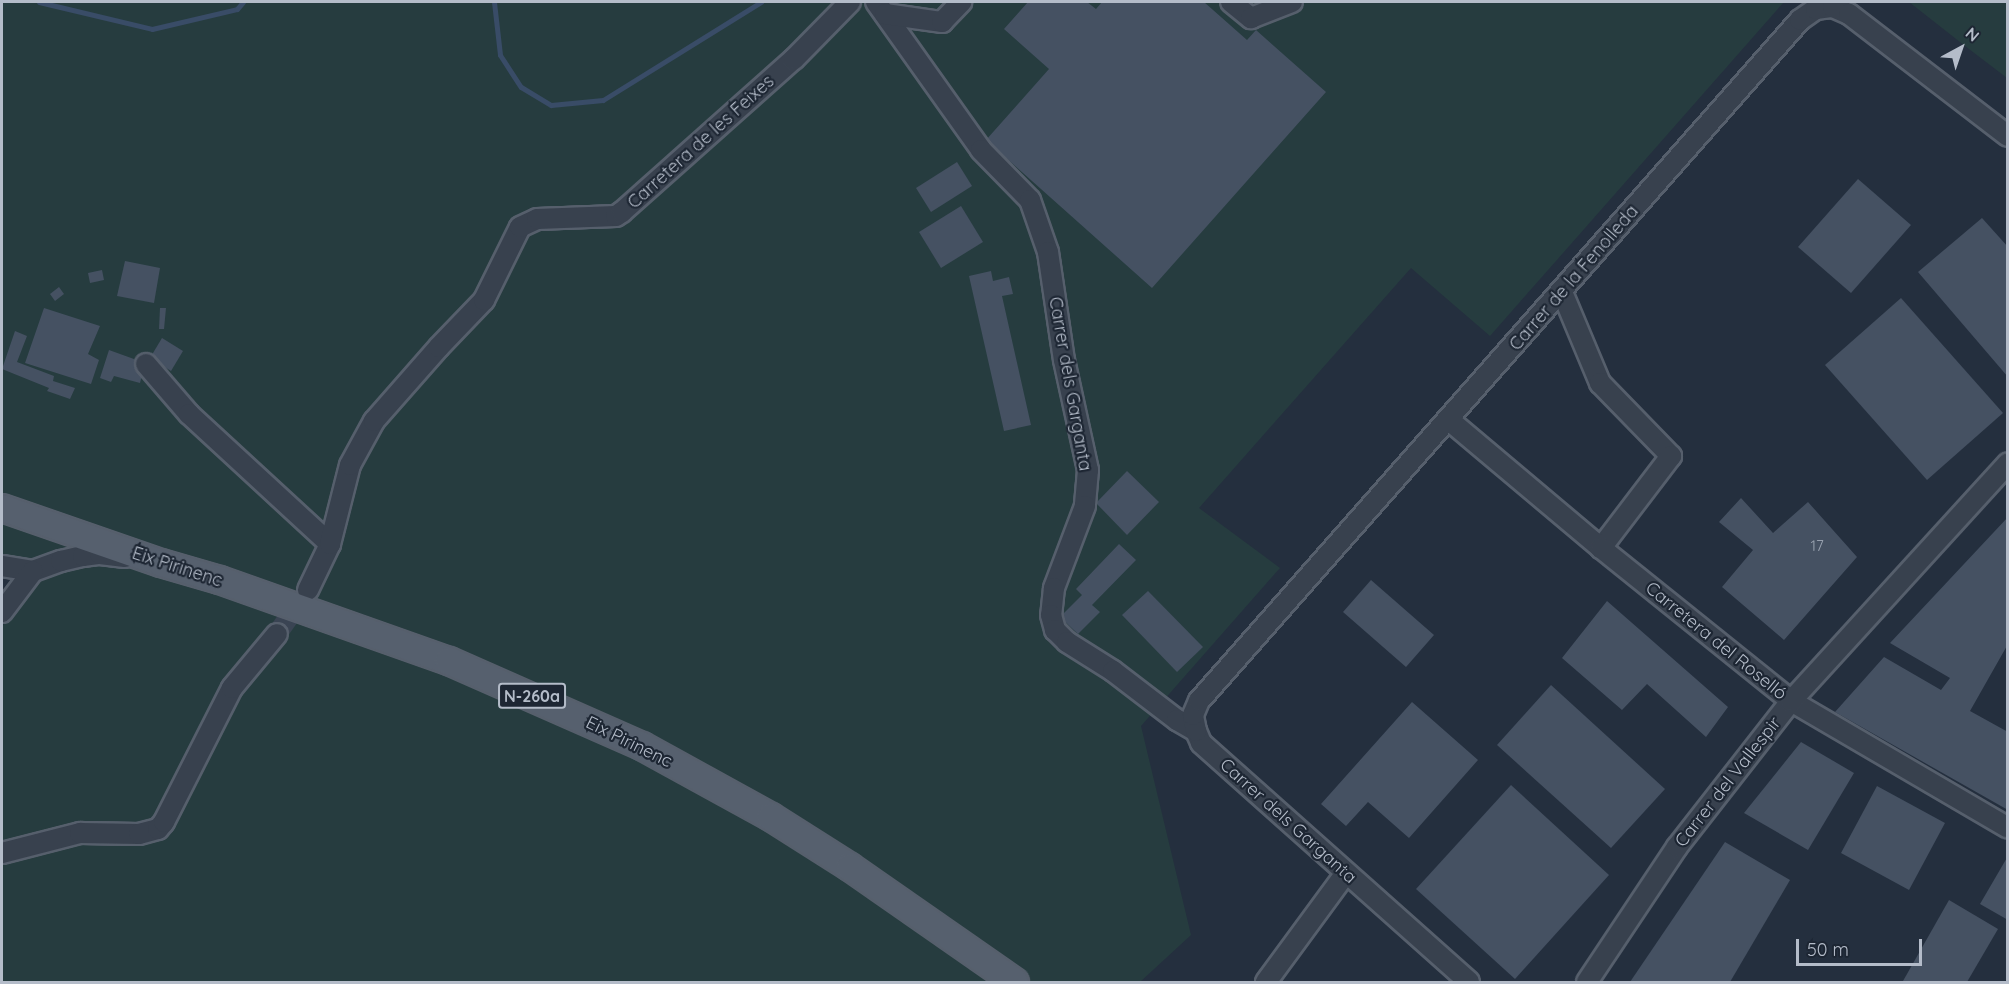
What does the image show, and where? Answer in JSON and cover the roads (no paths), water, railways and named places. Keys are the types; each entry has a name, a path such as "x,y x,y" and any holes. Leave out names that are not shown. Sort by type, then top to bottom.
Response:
{"main road":[{"name":"Eix Pirinenc","path":"2,508 161,563 220,580 449,660 642,746 771,817 850,867 1015,982"}],"street":[{"name":"Carretera de les Feixes","path":"308,590 330,544 350,465 374,421 484,300 520,227 537,219 616,216 622,212 794,59 850,2"},
{"path":"881,8 942,22 961,2"},
{"path":"1231,2 1251,18 1292,2"},
{"name":"Carrer de la Fenolleda","path":"1196,731 1193,715 1199,701 1800,20 1816,9 1833,7 1849,14 2007,136"},
{"name":"Carrer dels Garganta","path":"881,8 981,150 1030,200 1048,252 1064,360 1088,470 1085,506 1054,588 1051,615 1056,630 1067,642 1113,671 1177,720 1196,731 1201,743 1469,982"},
{"path":"1562,292 1600,383 1671,456 1601,548"},
{"path":"146,364 189,414 330,544"},
{"name":"Carretera del Roselló","path":"1449,420 1601,548 1791,701 2007,828"},
{"name":"Carrer del Vallespir","path":"1587,982 1677,847 1791,701 2003,474"},
{"path":"2,612 33,572 61,561 100,554 161,563"},
{"path":"2,566 33,572"},
{"path":"2,853 80,833 139,834 158,829 164,822 232,688 278,634"},
{"path":"1266,982 1346,873"}],"waterway":[{"path":"39,2 152,29 237,9 243,2"},
{"path":"494,2 500,55 521,87 551,105 603,100 761,2"}],"tunnel":[{"path":"277,634 303,597"}]}
